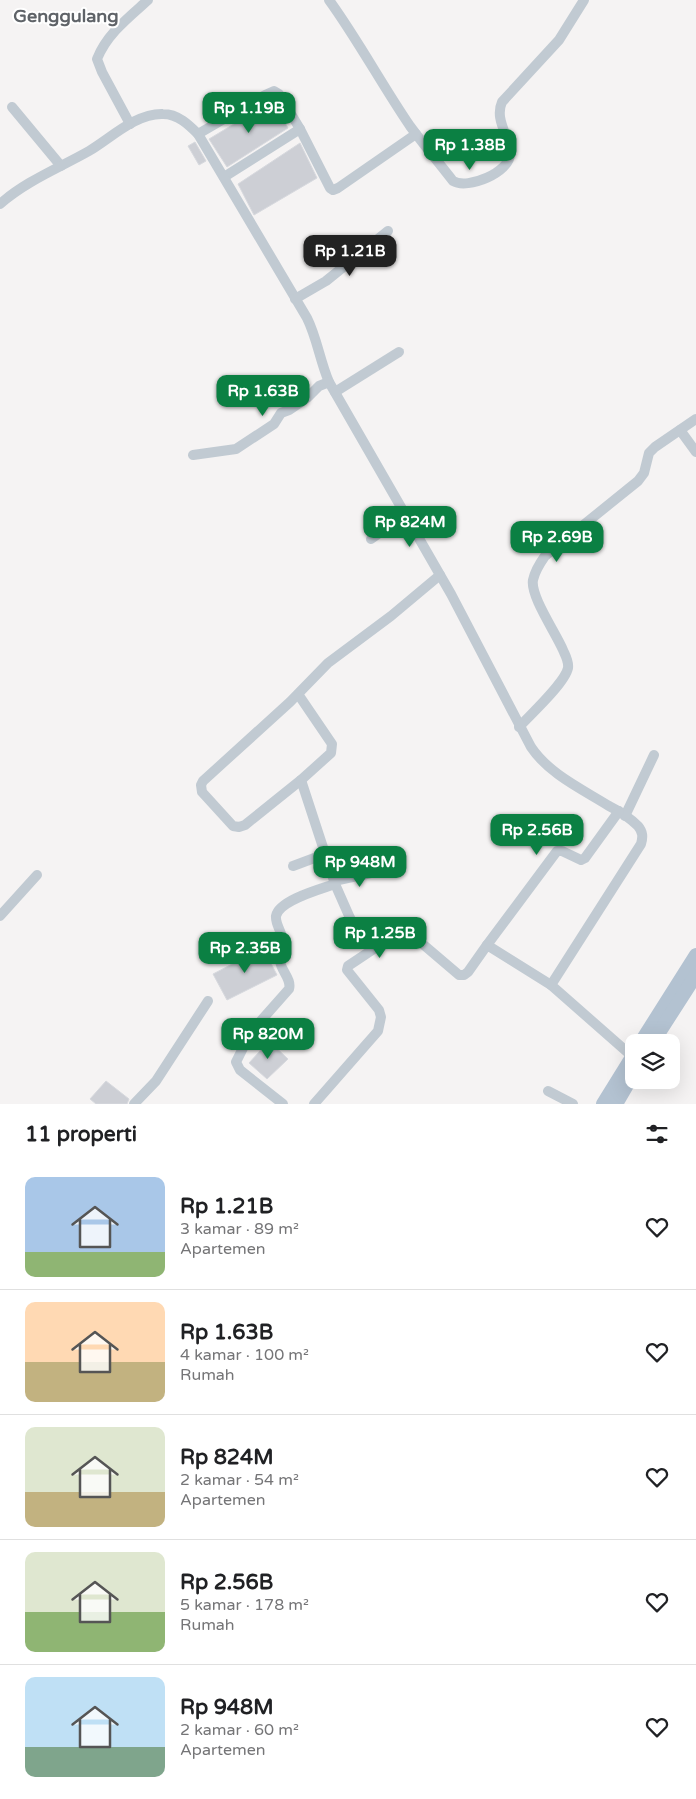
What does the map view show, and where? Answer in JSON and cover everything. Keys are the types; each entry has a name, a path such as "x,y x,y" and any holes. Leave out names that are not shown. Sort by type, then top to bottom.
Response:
{"main road":[{"path":"647,1034 695,965"},
{"path":"657,1034 695,965"},
{"path":"603,1104 625,1069"},
{"path":"616,1104 625,1088"}],"street":[{"path":"130,124 97,59 112,34 126,18 148,0"},
{"path":"329,0 416,134 453,181 458,184 473,183 487,178 504,165 510,155 498,114 502,102 558,40 584,0"},
{"path":"198,134 274,91 279,94 300,129 330,188 333,190 344,185 416,134"},
{"path":"12,107 61,166"},
{"path":"0,204 39,178 89,151 130,124 153,115 164,114 178,118 189,124 198,134 313,330 323,368 329,382 440,575 531,747 544,763 622,814 642,831 643,838 641,844 551,985"},
{"path":"224,177 300,129"},
{"path":"295,299 326,281 388,231"},
{"path":"335,392 399,352"},
{"path":"193,455 236,449 274,424 281,413 289,410 320,386 329,382"},
{"path":"520,727 559,684 568,667 561,644 535,593 533,578 540,564 545,556 630,489 644,473 649,453 655,447 696,419"},
{"path":"680,430 696,452"},
{"path":"371,539 405,514"},
{"path":"298,694 332,744 331,753 245,825 233,826 202,792 201,785 203,781 298,694 328,663 391,616 440,575"},
{"path":"314,1104 378,1030 381,1017 379,1010 347,970 348,966 405,929 459,975 464,975 557,852 562,851 581,860 585,858 622,814 654,755"},
{"path":"301,780 335,882 355,927 375,948"},
{"path":"293,866 325,854"},
{"path":"283,1104 240,1070 236,1062 251,1032 289,990 291,985 280,960 283,944 276,916 279,910 291,900 335,882 380,871"},
{"path":"0,916 37,875"},
{"path":"487,945 551,985 625,1048"},
{"path":"134,1104 156,1081 208,1001"},
{"path":"548,1091 573,1104"}],"building":[{"path":"272,101 288,128 227,167 209,139"},
{"path":"195,142 206,161 199,165 188,146"},
{"path":"300,143 317,178 254,215 238,184"},
{"path":"263,948 277,975 227,1000 213,974"},
{"path":"269,1041 288,1059 267,1079 249,1063"},
{"path":"106,1081 129,1099 127,1104 96,1104 90,1099"}],"district":[{"name":"Genggulang","path":"66,16"}]}
